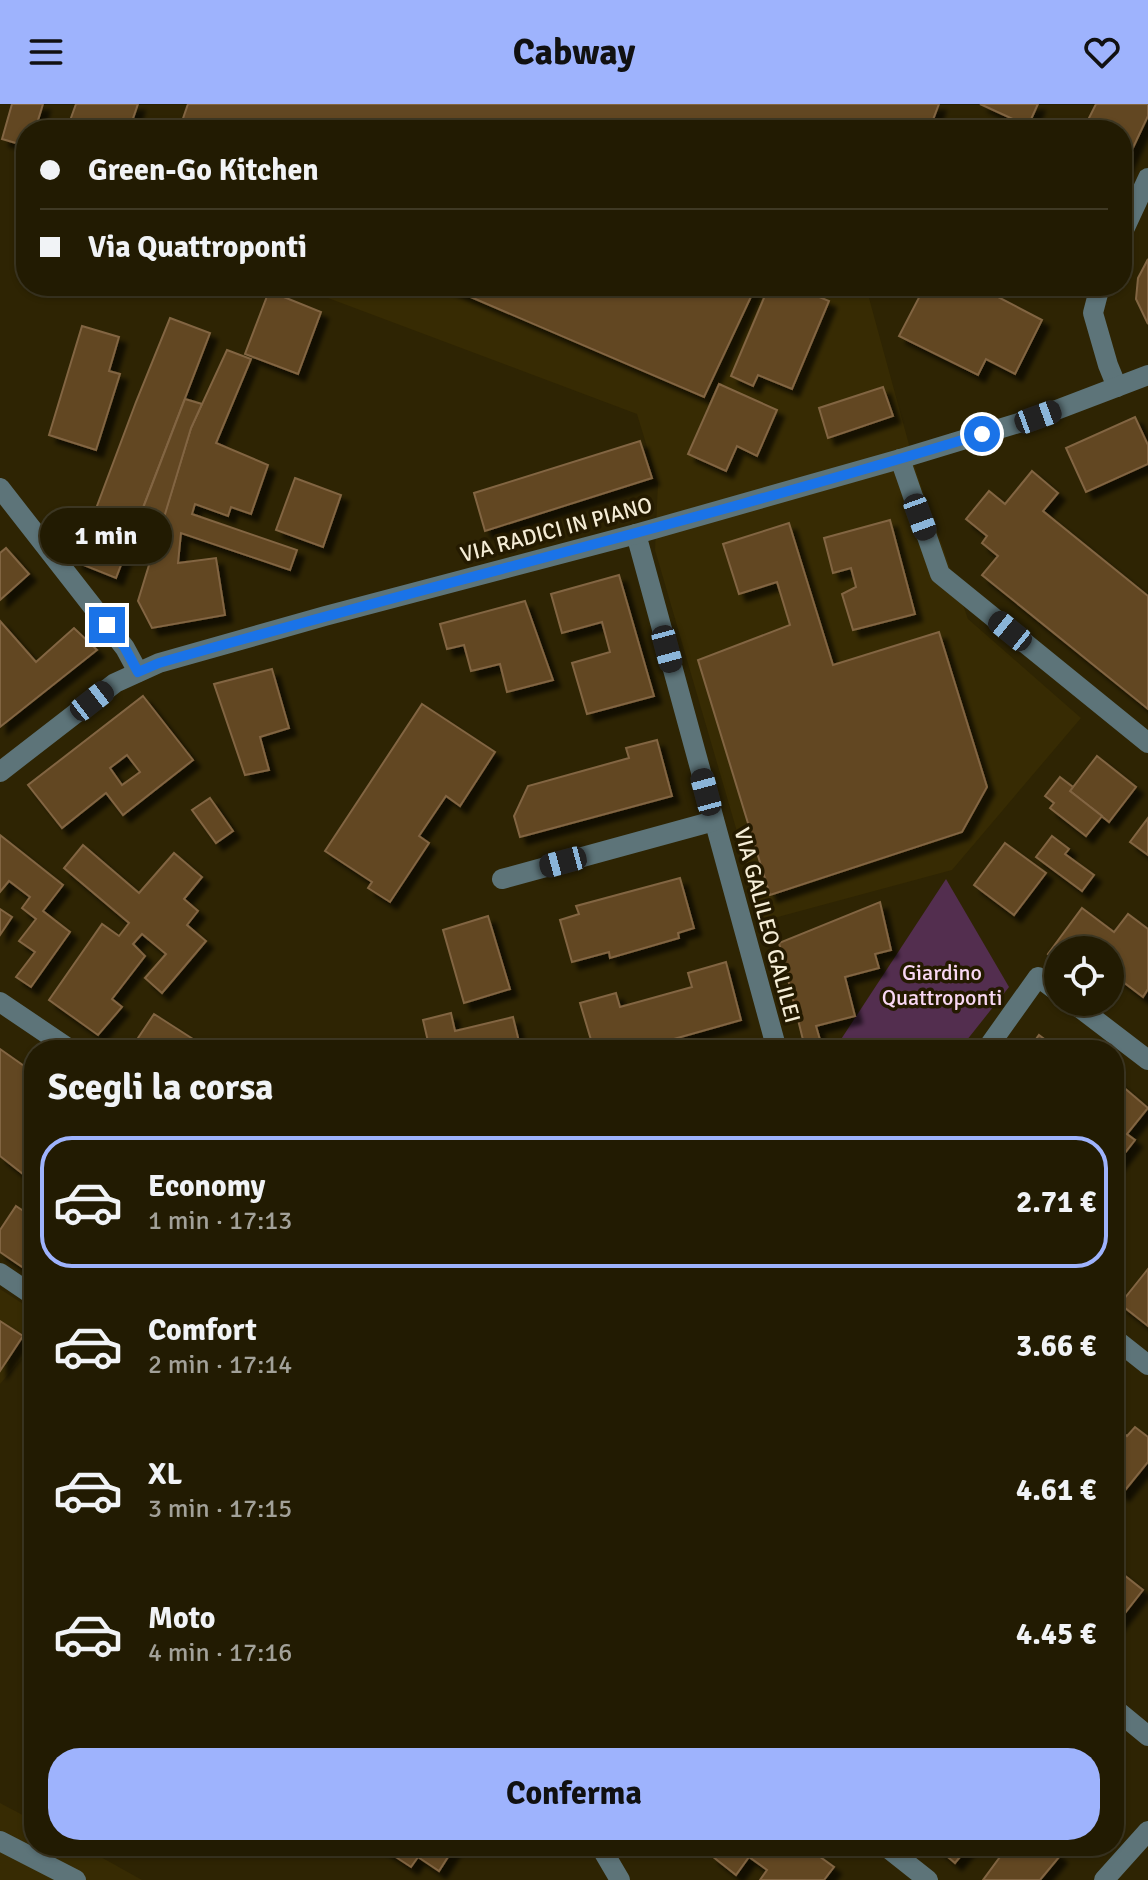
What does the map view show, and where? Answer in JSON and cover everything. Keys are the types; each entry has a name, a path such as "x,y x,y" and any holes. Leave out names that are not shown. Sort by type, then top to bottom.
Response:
{"street":[{"path":"1132,212 1148,178"},
{"path":"1097,296 1093,313 1117,387"},
{"name":"VIA RADICI IN PIANO","path":"0,772 115,683 159,663 900,459 1038,417 1148,375"},
{"path":"900,459 940,574 1148,743"},
{"path":"0,488 125,648 138,672"},
{"name":"VIA GALILEO GALILEI","path":"636,534 773,1040"},
{"path":"502,879 714,821"},
{"path":"993,1040 1038,977 1044,982"},
{"path":"0,1002 56,1040"},
{"path":"1090,1016 1122,1040"},
{"path":"1124,1042 1148,1060"},
{"path":"0,1273 24,1289"},
{"path":"1124,1346 1148,1365"},
{"path":"1124,1716 1148,1736"},
{"path":"1104,1880 1148,1831"},
{"path":"0,1841 24,1853"},
{"path":"29,1856 76,1880"},
{"path":"606,1856 620,1880"},
{"path":"898,1856 928,1880"}],"shaded area":[{"path":"323,296 870,296 917,474 968,619 1081,718 952,870 763,921 655,550 658,483 637,414"},
{"path":"0,1289 24,1305 24,1356 0,1384"},
{"path":"0,1803 24,1816 24,1856 99,1856 142,1880 0,1880"}],"green space":[{"name":"Giardino Quattroponti","path":"946,879 1009,987 967,1040 841,1040"}],"building":[{"path":"12,104 43,104 38,120 16,120 16,143 2,139"},
{"path":"76,104 138,104 132,120 70,120"},
{"path":"188,104 939,104 933,120 182,120"},
{"path":"980,104 1038,104 1031,120 1015,120"},
{"path":"1096,104 1148,104 1148,116 1132,150 1132,120 1088,120"},
{"path":"1148,259 1148,324 1136,299 1138,278"},
{"path":"267,296 281,296 321,312 298,374 245,354"},
{"path":"468,296 751,296 704,397"},
{"path":"765,296 817,296 829,301 792,389 758,375 753,386 731,376"},
{"path":"920,296 996,296 1042,320 1015,374 986,359 978,375 899,336"},
{"path":"170,318 210,333 116,578 76,562"},
{"path":"82,326 119,337 109,371 120,374 96,450 49,435"},
{"path":"227,350 251,359 216,443 268,465 251,514 231,507 228,516 195,504 192,514 297,550 290,570 181,533 178,563 216,558 225,615 152,628 138,601 191,428"},
{"path":"719,384 777,410 757,456 737,446 726,471 688,454"},
{"path":"883,387 893,416 828,438 819,408"},
{"path":"185,399 202,404 191,428 162,524 140,516"},
{"path":"1135,417 1148,445 1148,464 1086,492 1066,448"},
{"path":"640,441 652,478 485,531 474,493"},
{"path":"1032,471 1058,493 1043,511 1148,596 1148,709 982,575 998,556 982,543 987,536 966,519 989,491 1005,504"},
{"path":"295,478 341,495 323,547 276,530"},
{"path":"890,520 915,614 853,630 842,594 856,587 851,568 833,573 824,538"},
{"path":"789,523 833,665 939,632 987,787 962,832 770,895 698,660 790,625 777,582 739,594 723,544"},
{"path":"6,548 29,574 0,600 0,553"},
{"path":"619,575 654,696 587,714 572,663 610,652 602,622 562,633 551,594"},
{"path":"525,601 553,680 507,692 500,664 471,671 464,645 447,649 440,624"},
{"path":"0,621 36,662 74,628 97,650 0,727"},
{"path":"272,669 289,728 260,737 269,770 245,775 214,684"},
{"path":"143,696 193,760 123,815 106,793 62,828 28,785","holes":["127,755 140,772 122,785 110,768"]},
{"path":"422,704 495,752 460,806 446,796 419,836 429,843 390,902 368,888 372,882 325,851"},
{"path":"657,740 672,796 520,837 514,816 528,786 629,758 626,748"},
{"path":"1097,756 1136,787 1109,822 1070,791"},
{"path":"1060,777 1073,787 1070,791 1102,816 1086,836 1050,808 1054,803 1045,796"},
{"path":"210,798 233,831 216,843 192,810"},
{"path":"1148,818 1148,855 1130,842"},
{"path":"0,835 63,885 43,911 70,932 31,987 16,977 35,952 19,941 36,919 22,908 30,897 9,881 0,892"},
{"path":"1052,836 1069,849 1065,854 1094,875 1082,891 1036,857"},
{"path":"1005,843 1046,873 1014,915 974,885"},
{"path":"83,845 139,893 174,853 202,877 184,899 198,911 187,925 206,941 162,993 145,978 166,954 142,934 133,944 145,956 112,999 122,1007 98,1035 49,1000 102,924 119,936 129,923 64,868"},
{"path":"680,878 694,928 678,933 679,938 610,958 609,952 572,962 560,920 579,914 576,906"},
{"path":"880,902 891,950 875,954 879,968 845,977 855,1016 816,1026 820,1040 803,1040 779,943"},
{"path":"1082,908 1114,932 1128,914 1148,929 1148,989 1143,997 1124,983 1124,936 1061,936"},
{"path":"0,909 12,917 0,935"},
{"path":"488,916 510,989 464,1003 443,930"},
{"path":"726,962 741,1020 670,1040 591,1040 580,1003 616,993 620,1007 692,987 688,973"},
{"path":"451,1013 455,1031 513,1017 519,1040 428,1040 423,1020"},
{"path":"154,1014 194,1040 137,1040"},
{"path":"0,1049 24,1066 23,1174 0,1156"},
{"path":"1124,1088 1148,1108 1127,1134 1135,1140 1124,1154"},
{"path":"16,1206 24,1211 24,1268 0,1252 0,1230"},
{"path":"1148,1269 1148,1326 1124,1307 1124,1299"},
{"path":"0,1321 23,1336 0,1371"},
{"path":"1135,1427 1148,1437 1148,1462 1124,1492 1124,1433 1127,1436"},
{"path":"1124,1575 1143,1590 1124,1614"},
{"path":"394,1856 449,1856 439,1871 418,1857 411,1867"},
{"path":"712,1856 819,1856 834,1867 824,1880 760,1880 767,1870 749,1857 736,1875"},
{"path":"947,1856 961,1856 955,1863"},
{"path":"1001,1856 1060,1856 1040,1880 983,1880"}],"route":[{"path":"107,625 138,672 159,663 325,616 636,534 982,434"}]}
